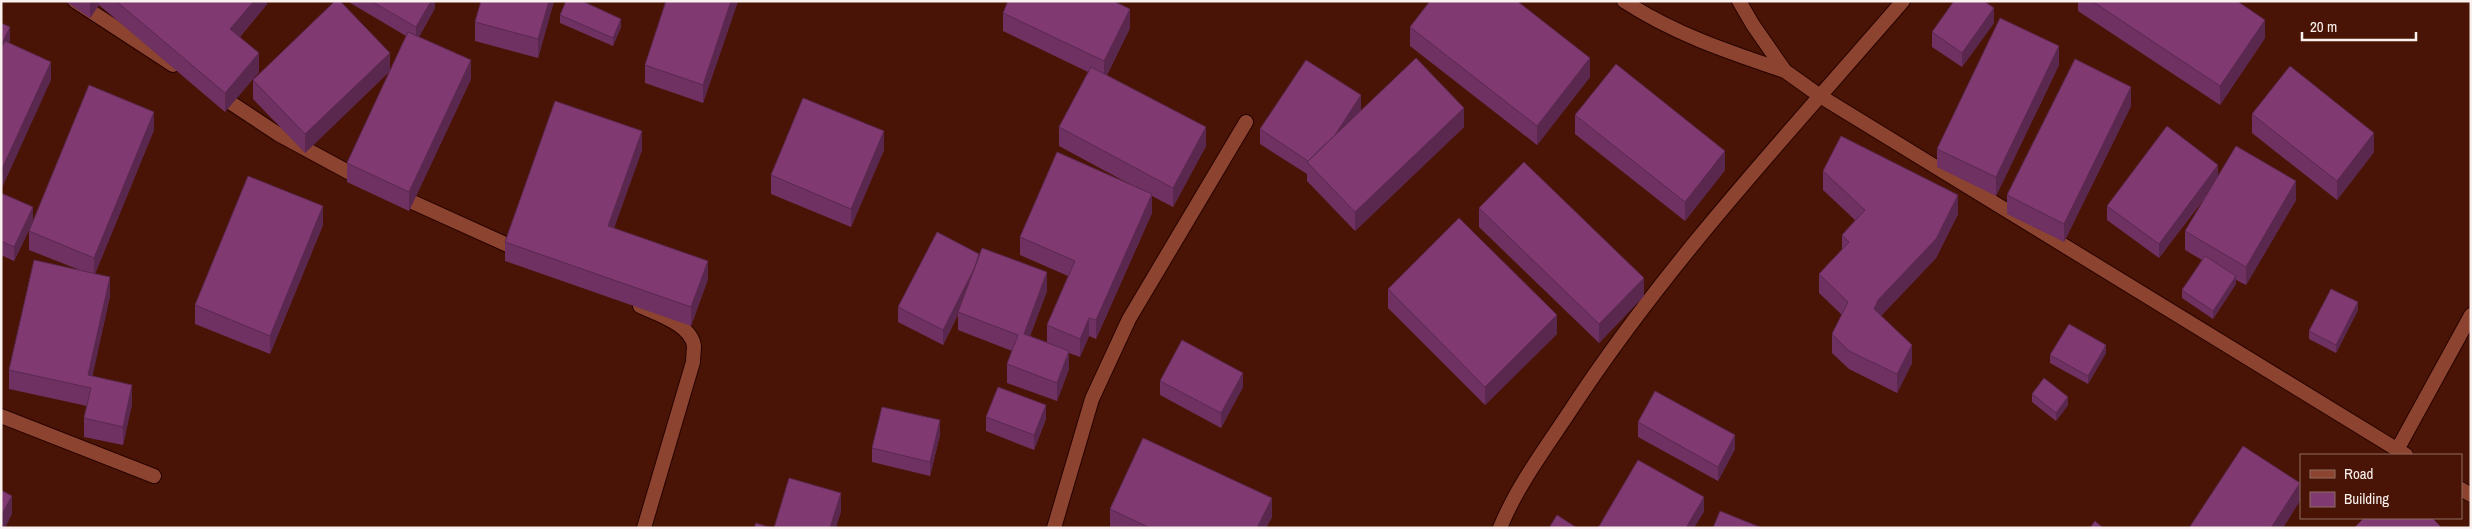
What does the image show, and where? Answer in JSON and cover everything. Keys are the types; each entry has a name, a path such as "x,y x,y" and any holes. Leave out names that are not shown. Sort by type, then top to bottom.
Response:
{"street":[{"path":"75,1 181,70"},
{"path":"1624,1 1652,20 1715,48 1785,71 1820,96 2402,452 2471,314"},
{"path":"1740,1 1752,25 1785,71"},
{"path":"1500,528 1510,502 1598,369 1676,266 1903,1"},
{"path":"205,86 278,134 342,170 537,259"},
{"path":"1054,528 1092,399 1129,319 1246,122"},
{"path":"626,300 670,320 686,331 694,344 693,362 644,528"},
{"path":"1,416 154,476"}],"building":[{"path":"116,1 254,1 230,29 259,53 225,93"},
{"path":"335,1 340,1 390,53 305,134 253,80"},
{"path":"371,1 431,1 416,27"},
{"path":"481,1 549,1 538,39 475,22"},
{"path":"566,1 582,1 621,19 613,38 560,15"},
{"path":"666,1 731,1 703,85 645,65"},
{"path":"1008,1 1113,1 1130,9 1104,61 1003,13"},
{"path":"1430,1 1517,1 1590,58 1537,126 1410,27"},
{"path":"1954,1 1984,1 1994,8 1962,53 1932,32"},
{"path":"2092,1 2237,1 2265,20 2220,86"},
{"path":"2000,18 2059,46 1996,177 1937,149"},
{"path":"1,23 10,27 1,46"},
{"path":"408,32 471,60 409,192 347,163"},
{"path":"5,41 51,62 1,171 1,49"},
{"path":"1416,58 1464,108 1355,212 1307,162"},
{"path":"2075,59 2131,87 2064,224 2007,195"},
{"path":"1306,60 1361,95 1335,135 1308,161 1260,129"},
{"path":"1616,64 1725,151 1685,202 1575,115"},
{"path":"2290,66 2374,133 2337,181 2252,114"},
{"path":"1091,67 1206,127 1173,188 1059,127"},
{"path":"89,85 154,112 94,258 29,231"},
{"path":"803,98 884,131 851,209 771,175"},
{"path":"555,101 642,131 608,226 708,261 691,307 505,242"},
{"path":"2167,126 2218,165 2159,244 2107,206"},
{"path":"1841,136 1958,195 1936,239 1878,300 1874,309 1912,345 1897,374 1849,351 1832,334 1848,302 1819,274 1849,242 1842,235 1865,210 1823,171"},
{"path":"2236,146 2296,181 2246,267 2185,231"},
{"path":"1057,152 1152,194 1096,320 1089,318 1080,339 1047,325 1075,261 1020,237"},
{"path":"1524,162 1644,278 1599,324 1479,208"},
{"path":"248,176 323,206 270,336 195,305"},
{"path":"1,193 33,207 14,247 1,241"},
{"path":"1459,218 1557,315 1485,387 1388,289"},
{"path":"937,232 979,254 975,267 943,330 898,307"},
{"path":"982,248 1047,272 1024,334 1069,351 1057,383 1007,364 1018,335 958,312"},
{"path":"2205,256 2236,276 2213,311 2182,290"},
{"path":"34,260 110,277 88,375 132,385 123,427 84,418 91,388 9,370"},
{"path":"2331,289 2358,302 2336,345 2309,331"},
{"path":"2069,324 2106,345 2088,376 2050,355"},
{"path":"1182,340 1243,373 1221,413 1160,381"},
{"path":"2044,378 2068,397 2056,413 2032,394"},
{"path":"998,387 1046,405 1034,435 986,417"},
{"path":"1655,391 1735,435 1718,467 1638,422"},
{"path":"882,407 940,420 930,462 872,448"},
{"path":"1143,438 1272,498 1257,528 1150,528 1110,509"},
{"path":"2243,446 2300,483 2271,528 2189,528"},
{"path":"1638,460 1704,497 1686,528 1598,528"},
{"path":"789,478 841,493 830,528 774,528"},
{"path":"1,490 12,496 1,516"},
{"path":"1720,511 1762,528 1713,528"},
{"path":"1557,515 1577,528 1549,528"},
{"path":"2363,519 2433,519 2442,528 2354,528"},
{"path":"2095,521 2103,528 2090,528"},
{"path":"756,523 772,528 754,528"}]}
